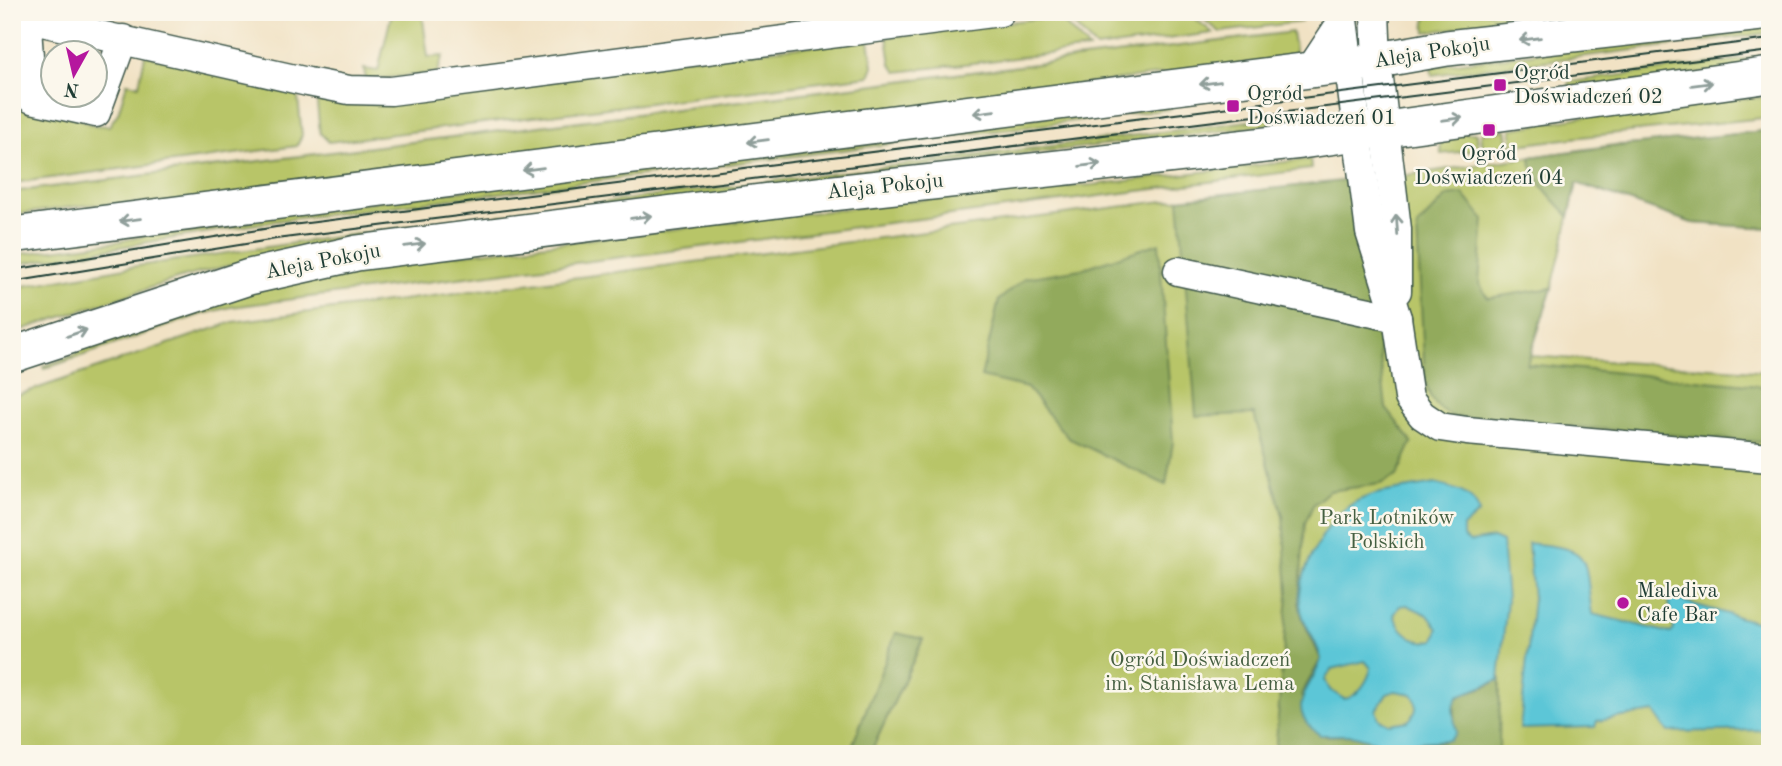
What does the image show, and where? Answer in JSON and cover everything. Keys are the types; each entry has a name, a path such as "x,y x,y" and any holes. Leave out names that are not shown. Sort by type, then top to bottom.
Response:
{"main road":[{"name":"Aleja Pokoju","path":"12,235 1310,70 1678,17 1770,12"},
{"name":"Aleja Pokoju","path":"12,355 249,277 357,253 833,193 1371,130 1770,75"}],"lane":[{"path":"26,13 42,22 349,90 391,91 1000,12"},
{"path":"26,13 32,99 96,113 123,39"},
{"path":"1363,63 1376,14 1421,53"},
{"path":"1343,16 1363,63 1371,130 1398,229 1396,318 1409,398 1422,415 1440,427 1770,458"},
{"path":"1310,70 1343,16"},
{"path":"1178,271 1396,318"}],"green space":[{"path":"392,12 422,12 428,57 443,56 437,73 366,80 364,69 378,71"},
{"path":"1087,12 1187,12 1213,33 1096,48 1064,15"},
{"path":"1194,12 1299,12 1301,22 1220,32"},
{"path":"1454,12 1568,14 1426,32 1425,21 1429,16"},
{"path":"1057,16 1089,49 897,72 891,64 887,37"},
{"path":"1770,24 1770,33 1432,75 1431,66"},
{"path":"12,28 17,37 19,92 38,100 38,108 55,108 93,125 109,126 118,113 127,83 139,85 145,55 297,89 302,135 297,146 12,183"},
{"path":"1292,32 1296,57 172,202 88,205 12,215 12,192"},
{"path":"869,40 873,66 869,76 329,142 320,133 316,94"},
{"path":"1770,56 1770,64 1571,92 1569,82"},
{"path":"1770,97 1770,117 1513,146 1511,129 1674,101"},
{"path":"1168,101 1169,109 275,221 12,265 12,255 116,242 206,223"},
{"path":"1305,114 1306,121 931,165 258,258 180,278 12,333 12,288 137,266 378,231"},
{"path":"1506,129 1509,146 1483,149 1481,133"},
{"path":"1770,130 1770,228 1692,223 1577,183 1552,288 1530,356 1770,372 1770,754 870,754 923,640 896,633 849,754 12,754 12,397 233,322 1156,202 1408,175 1614,145 1656,144"},
{"path":"1770,130 1770,228 1692,223 1577,183 1569,216 1539,182 1530,157 1590,149"},
{"path":"1439,133 1477,133 1478,150 1441,154"},
{"path":"1310,159 1311,169 231,307 199,315 44,369 43,366 72,356 93,342 312,272 995,191 1093,185"},
{"path":"1350,180 1373,297 1386,408 1412,442 1397,476 1380,484 1329,491 1313,505 1305,523 1299,603 1303,620 1321,659 1301,695 1325,736 1352,735 1384,744 1443,742 1455,716 1454,702 1465,694 1491,684 1500,676 1499,754 1275,754 1288,594 1283,516 1254,414 1196,416 1179,199"},
{"path":"1463,194 1484,219 1479,283 1488,298 1552,288 1527,364 1770,387 1770,443 1454,417 1438,407 1431,398 1425,381 1417,227 1447,196"},
{"path":"1159,243 1173,442 1166,485 1068,438 1027,388 981,377 999,300 1025,278 1081,269"},
{"path":"896,633 923,639 870,754 849,754"}],"water":[{"path":"1435,484 1468,496 1477,506 1479,513 1463,527 1463,537 1470,542 1493,538 1502,542 1507,600 1499,680 1458,696 1453,708 1456,733 1450,740 1384,744 1352,735 1320,735 1308,725 1302,715 1301,706 1321,659 1300,604 1305,571 1313,553 1325,532 1349,506 1377,494","holes":["1407,605 1428,615 1438,629 1434,640 1421,641 1404,632 1394,615 1400,606","1365,661 1371,668 1362,688 1344,699 1330,690 1325,680 1332,669","1395,691 1412,694 1416,708 1408,721 1389,724 1379,719 1376,710 1387,694"]},
{"path":"1528,543 1565,549 1582,559 1588,579 1592,614 1671,633 1674,629 1668,597 1770,626 1770,730 1668,732 1654,712 1597,721 1595,727 1520,729 1533,598"}],"tram line":[{"path":"12,270 276,227 1770,39"},
{"path":"12,282 276,239 1770,51"}],"place":[{"name":"Ogród Doświadczeń 02","path":"1500,85"},
{"name":"Ogród Doświadczeń 01","path":"1233,106"},
{"name":"Ogród Doświadczeń 04","path":"1489,130"},
{"name":"Malediva Cafe Bar","path":"1623,603"}],"park label":[{"name":"Park Lotników Polskich","path":"1387,530"},
{"name":"Ogród Doświadczeń im. Stanisława Lema","path":"1200,672"}]}
